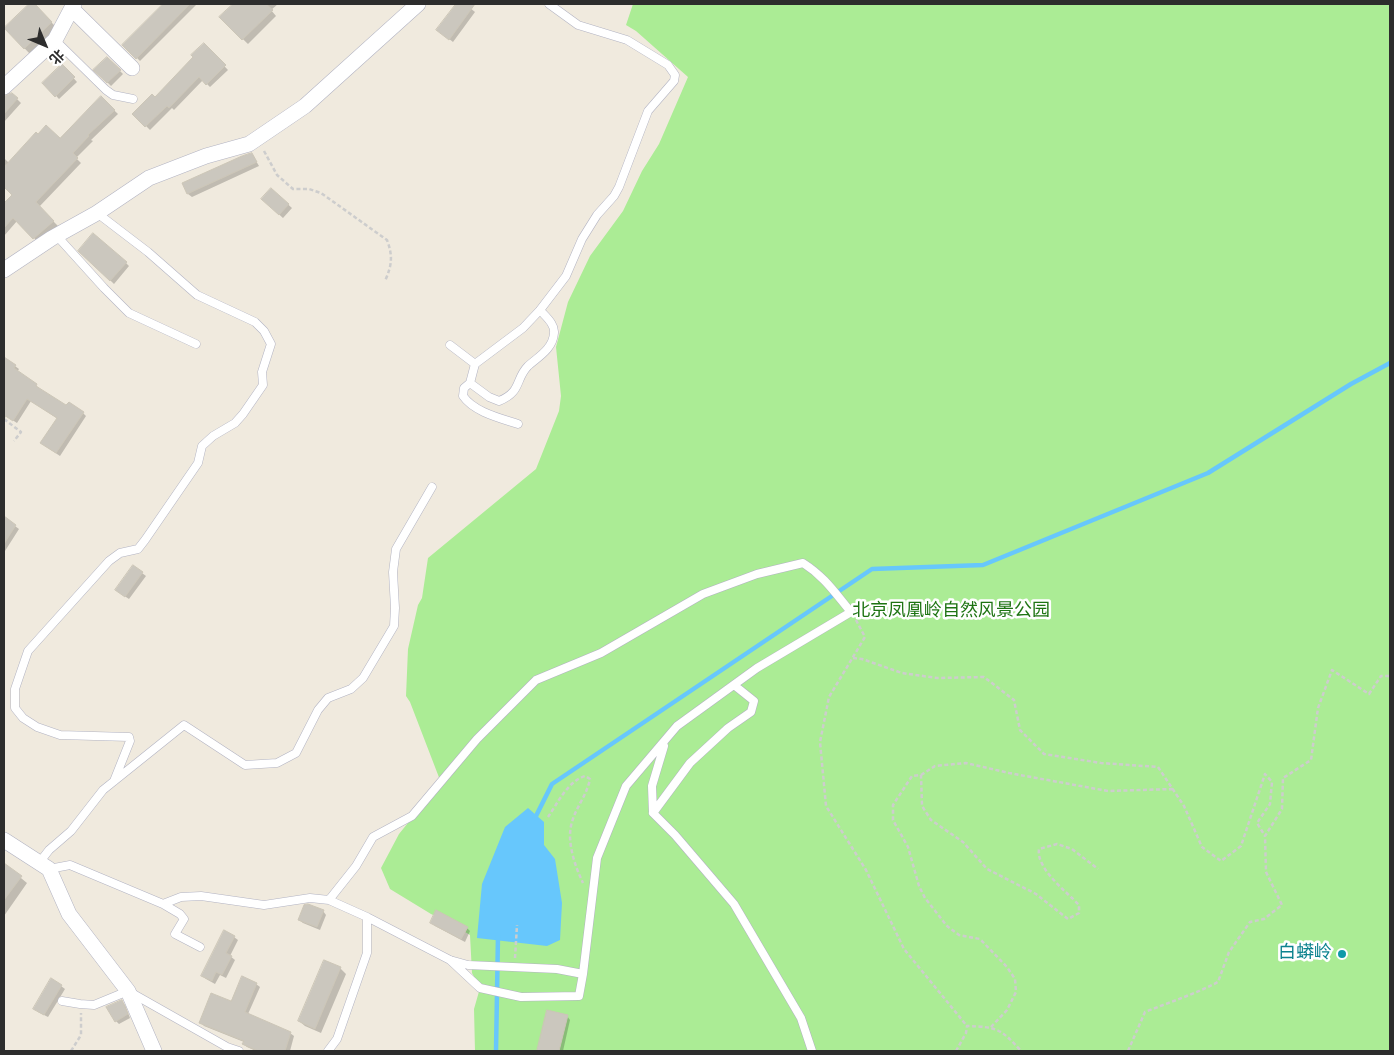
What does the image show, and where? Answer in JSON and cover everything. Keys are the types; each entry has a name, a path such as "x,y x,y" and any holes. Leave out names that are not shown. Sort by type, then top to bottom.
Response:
{"street":[{"path":"4,87 55,40 73,6 132,68"},
{"path":"4,270 150,178 206,156 249,144 305,106 412,6"},
{"path":"4,840 44,866 69,914 128,991 154,1051"}],"lane":[{"path":"518,424 476,408 466,401 463,396 464,388 470,383 475,364 523,328 540,310 566,276 582,239 597,215 614,196 619,187 648,111 674,82 675,75 668,65 627,40 578,25 549,4"},
{"path":"55,40 106,90 113,95 133,98"},
{"path":"97,213 148,252 197,295 255,322 264,331 271,344 262,372 263,386 243,414 234,423 213,436 202,446 198,463 145,540 138,548 120,553 109,561 28,651 15,689 16,708 23,718 60,735 129,737 130,741 114,781"},
{"path":"57,236 129,313 196,344"},
{"path":"470,383 489,397 499,401 509,397 516,390 527,367 542,356 550,345 554,334 552,325 540,310"},
{"path":"450,345 475,364"},
{"path":"200,947 175,934 184,919 180,914 163,904 70,865 44,866 49,850 71,831 103,790 184,725 245,765 277,763 296,753 318,710 328,698 351,689 363,678 394,626 393,572 396,549 432,487"},
{"path":"329,900 356,866 373,837 412,816 476,739 536,680 601,653 704,594 756,574 803,564 831,585 851,612 757,668 677,726 626,786 597,858 579,996 521,997 480,988 450,960"},
{"path":"653,813 690,763 728,728 751,712 754,702 734,685"},
{"path":"668,737 661,753 652,786 653,813 675,835 734,904 801,1018 812,1051"},
{"path":"163,904 182,897 201,896 264,905 310,898 329,900 367,917 450,960 468,964 557,970 583,974"},
{"path":"328,1051 337,1039 367,953 367,917"},
{"path":"62,1001 94,1004 128,991 219,1042 239,1051"}],"path":[{"path":"257,138 277,175 293,189 309,189 321,193 387,240 391,252 391,269 385,281"},
{"path":"4,419 21,432 14,441"},
{"path":"851,612 865,637 829,697 820,742 826,806 866,870 904,949 967,1026 966,1033 956,1051"},
{"path":"854,658 902,673 937,678 984,678 1014,700 1020,730 1044,754 1101,763 1158,767 1184,806 1202,847 1221,860 1241,846 1265,774 1272,782 1270,804 1257,823 1264,836 1266,872 1282,905 1264,919 1250,922 1228,952 1218,982 1145,1012 1128,1051"},
{"path":"1264,836 1282,808 1283,778 1311,760 1318,708 1332,670 1369,694 1381,676 1390,676"},
{"path":"991,1027 1006,1010 1016,992 1015,979 1007,967 980,939 959,935 947,926 925,898 919,886 908,847 893,820 893,805 904,786 912,776 921,775 935,766 966,763 1008,773 1108,791 1173,789"},
{"path":"921,775 922,806 931,820 963,842 987,869 1030,890 1068,919 1079,913 1079,905 1057,884 1045,868 1038,855 1039,849 1058,844 1072,849 1098,869"},
{"path":"548,818 568,789 581,777 585,776 590,779 588,789 571,824 571,842 577,869 592,901"},
{"path":"514,967 517,924"},
{"path":"71,1051 81,1035 80,1004"},
{"path":"967,1026 991,1027 1010,1039 1021,1051"}],"green space":[{"name":"北京凤凰岭自然风景公园","path":"633,4 1390,4 1390,1051 475,1051 474,1009 480,988 472,973 470,935 390,889 381,868 399,834 433,792 440,780 406,696 408,649 418,605 422,598 428,558 536,469 559,411 561,396 556,347 568,302 590,256 623,211 642,171 659,144 688,77 636,31 626,25"}],"water":[{"path":"528,808 544,822 544,845 555,859 562,903 560,940 547,946 477,938 482,884 505,827"}],"building":[{"path":"29,4 35,4 52,22 24,49 4,28"},
{"path":"163,4 190,4 136,59 122,45"},
{"path":"233,4 266,4 273,10 242,40 219,17"},
{"path":"456,4 475,4 449,40 436,30"},
{"path":"204,43 226,65 206,85 199,77 169,108 167,106 145,127 132,114 152,94 155,97 193,57 191,55"},
{"path":"107,57 121,70 107,83 93,70"},
{"path":"62,64 75,77 55,97 42,83"},
{"path":"12,93 18,98 4,114 4,96"},
{"path":"101,96 115,110 88,135 73,153 78,158 36,202 54,221 33,239 13,218 4,228 4,203 12,195 4,187 4,167 36,132 38,134 46,125 60,138"},
{"path":"252,153 257,162 187,194 182,183"},
{"path":"271,188 289,204 279,215 261,199"},
{"path":"93,233 127,262 110,281 78,251"},
{"path":"4,357 16,365 14,368 37,384 36,386 66,405 69,402 84,412 56,453 40,443 57,418 27,399 13,421 4,415"},
{"path":"4,516 16,525 4,544"},
{"path":"133,565 143,572 125,597 115,590"},
{"path":"4,863 22,876 4,900"},
{"path":"308,904 324,910 317,927 298,920 304,905"},
{"path":"436,910 468,927 461,939 430,923"},
{"path":"224,930 235,936 226,953 232,956 222,975 216,972 212,981 201,976"},
{"path":"324,960 341,967 315,1029 298,1021"},
{"path":"242,976 257,983 245,1012 291,1032 285,1051 258,1051 242,1044 244,1041 199,1023 211,993 231,1001"},
{"path":"51,978 62,985 44,1015 33,1009"},
{"path":"122,1000 128,1014 115,1022 106,1007"},
{"path":"547,1010 568,1015 559,1051 537,1051"}],"waterway":[{"path":"535,818 552,784 872,569 983,565 1208,473 1351,384 1390,363"},
{"path":"496,1051 498,935"}],"place":[{"name":"白蟒岭","path":"1342,954"}]}
